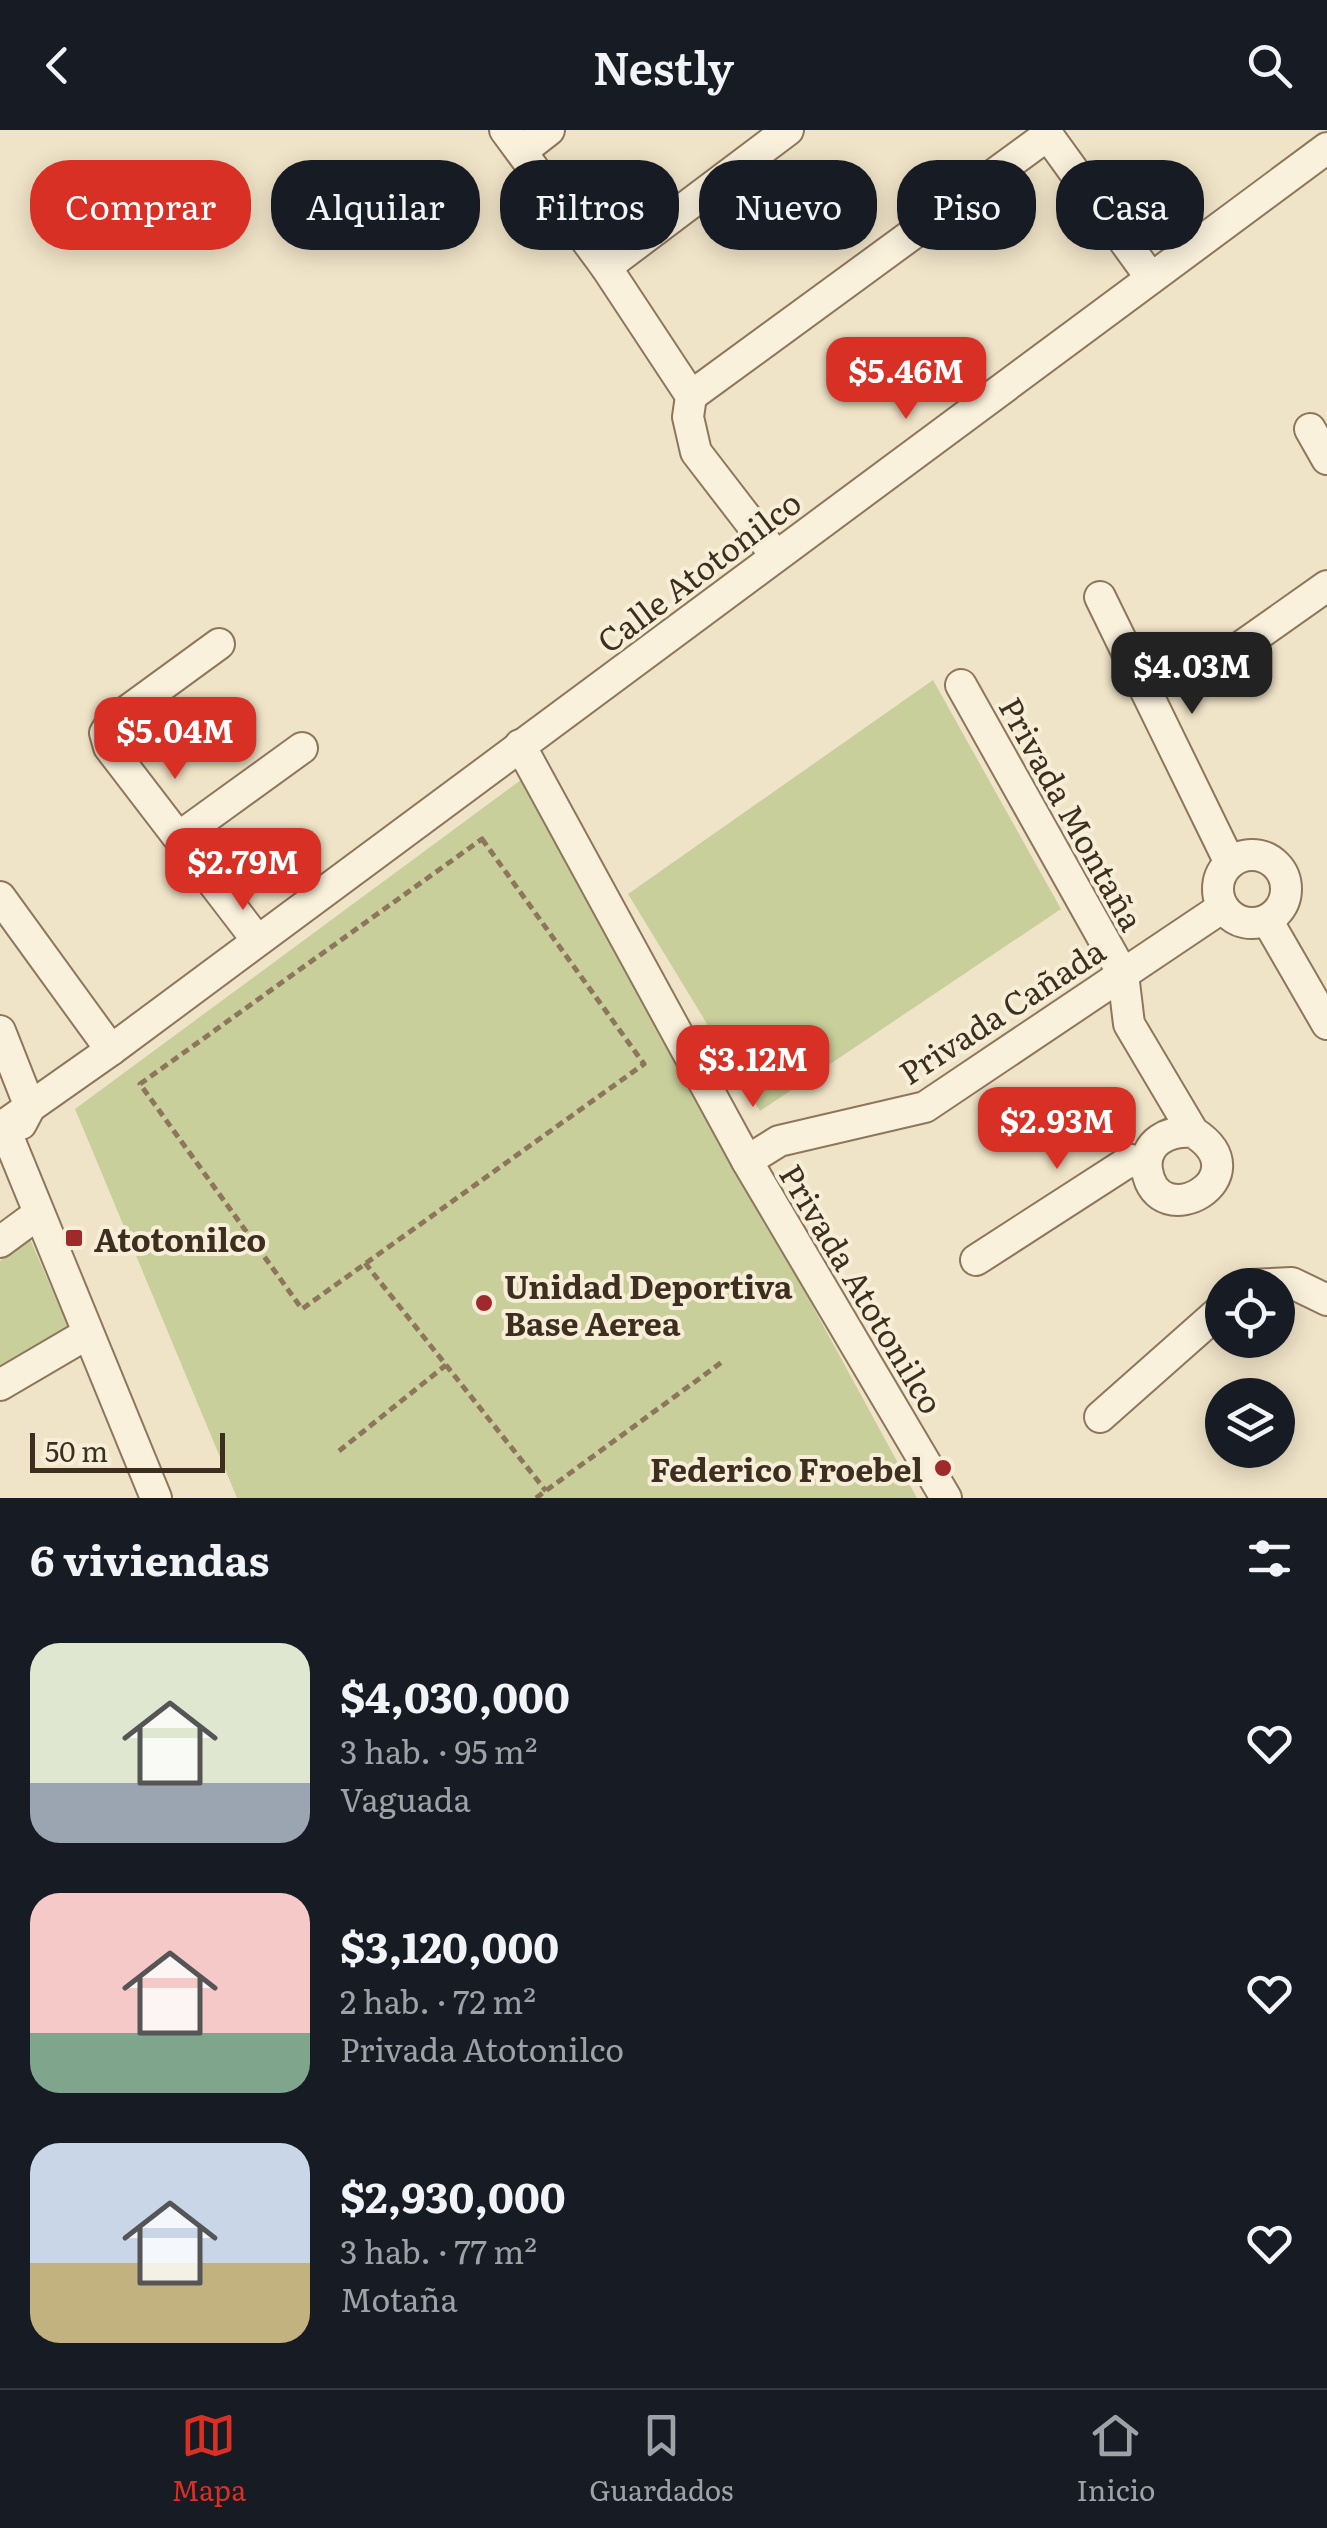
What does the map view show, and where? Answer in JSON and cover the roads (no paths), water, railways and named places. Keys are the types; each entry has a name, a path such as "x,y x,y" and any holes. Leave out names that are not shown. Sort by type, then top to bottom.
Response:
{"street":[{"path":"549,130 514,140 606,267 690,396 688,417 696,452 776,556"},
{"path":"606,267 788,130"},
{"path":"690,396 1046,132 1151,278"},
{"name":"Calle Atotonilco","path":"30,1107 1327,148"},
{"path":"1310,430 1327,459"},
{"path":"1225,658 1327,586"},
{"path":"1100,597 1230,863"},
{"path":"219,644 112,722 105,734 109,747 257,940"},
{"name":"Privada Montaña","path":"961,686 1123,974"},
{"name":"Privada Atotonilco","path":"520,745 747,1160 946,1498"},
{"path":"180,838 302,748"},
{"path":"1244,855 1261,856 1276,864 1285,878 1286,894 1280,910 1267,920 1251,924 1235,919 1223,907 1218,892 1220,876 1230,863 1244,855"},
{"path":"0,897 111,1050"},
{"name":"Privada Cañada","path":"747,1160 779,1141 925,1108 1223,907"},
{"path":"1267,920 1327,1024"},
{"path":"1123,974 1129,1024 1193,1132 1207,1141 1216,1156 1217,1172 1209,1188 1196,1198 1180,1201 1163,1196 1151,1183 1146,1167 1150,1150 1160,1138 1176,1131 1193,1132"},
{"path":"0,1031 30,1107 4,1134 156,1498"},
{"path":"976,1260 1131,1160 1146,1167"},
{"path":"0,1242 38,1214"},
{"path":"1295,1284 1327,1300"},
{"path":"1100,1417 1205,1325"},
{"path":"0,1385 87,1334"}],"place":[{"name":"Atotonilco","path":"74,1238"},
{"name":"Unidad Deportiva Base Aerea","path":"484,1303"},
{"name":"Federico Froebel","path":"943,1468"}]}
